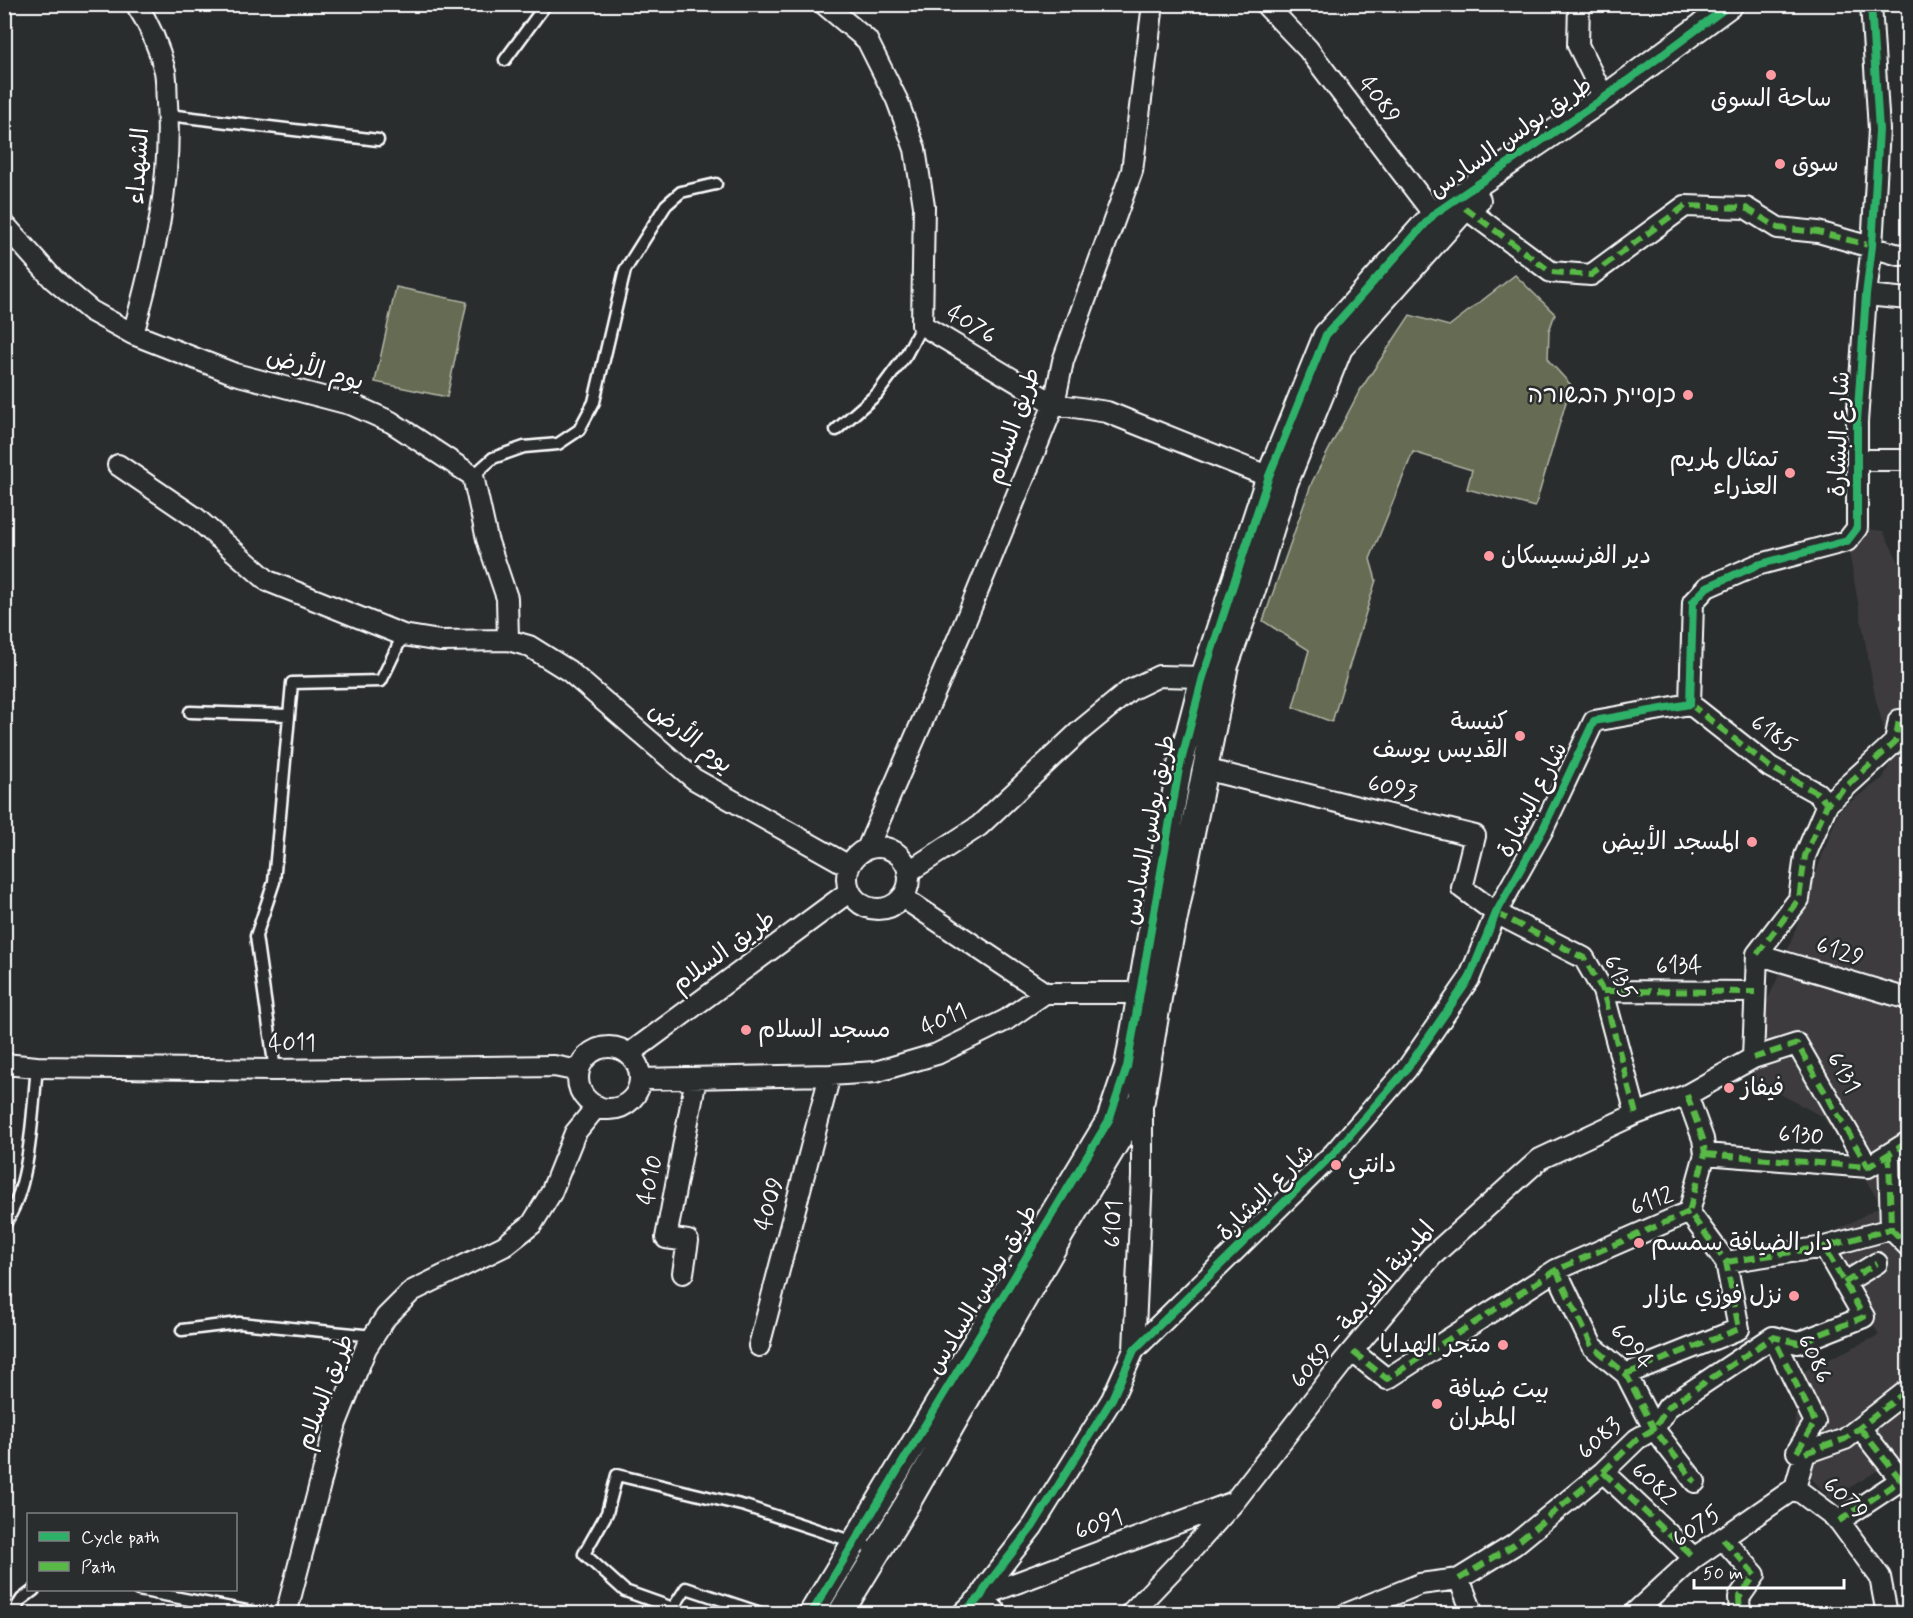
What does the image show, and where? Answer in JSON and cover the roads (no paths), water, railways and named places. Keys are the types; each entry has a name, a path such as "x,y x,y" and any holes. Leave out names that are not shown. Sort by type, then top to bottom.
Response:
{"street":[{"name":"الشهداء","path":"133,334 149,274 163,204 169,133 165,72 149,24 136,4"},
{"name":"4076","path":"824,4 867,40 897,100 915,149 924,206 922,325 1054,404 1107,412 1277,480"},
{"name":"طريق السلام","path":"867,849 963,627 1054,404 1063,361 1132,171 1153,4"},
{"name":"4089","path":"1265,4 1308,50 1440,223"},
{"path":"1579,4 1578,45 1604,98"},
{"name":"طريق بولس السادس","path":"840,1614 908,1504 1062,1233 1142,1100 1149,993 1179,769 1203,677 1277,480 1326,335 1440,223 1731,4"},
{"name":"طريق بولس السادس","path":"1440,223 1608,116 1748,4"},
{"name":"شارع البشارة","path":"962,1614 981,1596 1033,1526 1112,1400 1134,1350 1334,1153 1406,1070 1469,979 1496,913 1543,829 1594,721 1690,704 1693,602 1707,587 1757,565 1847,541 1857,528 1857,422 1879,130 1871,4"},
{"path":"1465,208 1551,272 1591,275 1684,206 1746,208 1778,228 1818,232 1899,255 1908,254"},
{"name":"يوم الأرض","path":"7,232 53,279 91,310 133,334 235,374 353,405 391,422 473,476"},
{"path":"1866,295 1908,299"},
{"path":"1858,460 1908,460"},
{"name":"يوم الأرض","path":"118,465 196,518 268,581 403,635 440,641 508,640 529,646 569,671 694,779 849,866"},
{"path":"473,476 487,539 507,598 508,640"},
{"name":"طريق بولس السادس","path":"812,1614 1109,1120 1149,993 1204,769 1226,665 1253,590 1277,480"},
{"path":"908,872 979,826 1080,731 1130,690 1159,676 1203,677 1226,665"},
{"name":"6185","path":"1690,704 1770,767 1817,793 1827,804"},
{"path":"1753,1058 1757,954 1799,900 1805,856 1827,804 1895,742 1904,720"},
{"name":"6093","path":"1204,769 1475,836 1462,888 1496,913"},
{"path":"888,848 904,862 908,872 907,888 902,897 892,905 871,908 856,900 850,891 847,876 849,866 858,854 867,849 888,848"},
{"name":"طريق السلام","path":"628,1054 850,891"},
{"path":"902,897 1045,993 1149,993"},
{"name":"6135","path":"1496,913 1584,958 1603,991 1636,1114"},
{"name":"6129","path":"1757,954 1908,999"},
{"name":"6134","path":"1603,991 1755,992"},
{"name":"4011","path":"640,1079 876,1072 937,1054 1006,1020 1045,993"},
{"name":"6131","path":"1753,1058 1797,1044 1868,1167"},
{"path":"609,1047 620,1049 628,1054 639,1070 638,1089 633,1097 626,1104 616,1108 597,1106 588,1101 581,1092 578,1082 583,1062 590,1054 609,1047"},
{"name":"المدينة القديمة - 6089","path":"1130,1614 1234,1502 1343,1362 1432,1256 1540,1159 1636,1114 1687,1095 1753,1058"},
{"name":"4011","path":"4,1064 37,1067 275,1070 554,1066 579,1071"},
{"name":"4009","path":"759,1346 830,1075"},
{"name":"4010","path":"683,1273 688,1241 666,1238 696,1078"},
{"path":"1687,1095 1703,1138 1705,1154 1689,1212"},
{"name":"6101","path":"1134,1350 1142,1176 1142,1100"},
{"name":"طريق السلام","path":"286,1614 336,1423 366,1348 386,1317 412,1291 504,1246 532,1224 550,1193 575,1132 597,1106"},
{"path":"1868,1167 1908,1142"},
{"name":"6130","path":"1705,1154 1868,1167"},
{"path":"1889,1154 1891,1229 1908,1246"},
{"name":"6112","path":"1353,1352 1387,1379 1556,1270 1689,1212 1726,1262"},
{"path":"1626,1374 1739,1329 1726,1262 1824,1247 1891,1229"},
{"name":"6086","path":"1773,1337 1798,1343 1864,1317 1824,1247"},
{"path":"1844,1283 1877,1263"},
{"name":"6094","path":"1556,1270 1592,1346 1626,1374 1654,1429 1695,1482"},
{"name":"6086","path":"1773,1337 1815,1422 1797,1452 1805,1453 1795,1488"},
{"name":"6083","path":"1346,1614 1420,1584 1459,1579 1514,1545 1603,1472 1637,1439 1654,1429 1668,1407 1773,1337"},
{"path":"1805,1453 1845,1439 1908,1390"},
{"path":"1839,1521 1905,1482 1860,1428"},
{"name":"6082","path":"1603,1472 1694,1558"},
{"name":"6079","path":"1795,1488 1839,1521 1880,1577 1887,1614"},
{"name":"6075","path":"1633,1614 1694,1558 1795,1488"},
{"name":"6091","path":"981,1596 1234,1502"},
{"path":"1723,1539 1755,1575 1739,1598 1740,1614"},
{"path":"1459,1579 1473,1614"},
{"path":"981,1596 998,1614"}],"lane":[{"path":"505,60 546,4"},
{"path":"168,115 378,140"},
{"path":"473,476 493,458 524,447 558,444 579,430 594,402 625,270 666,205 681,192 716,184"},
{"path":"836,430 878,394 906,355 922,325"},
{"path":"275,1070 256,936 274,882 292,683 381,681 403,635"},
{"path":"190,712 289,715"},
{"path":"4,1225 12,1215 24,1184 37,1067"},
{"path":"182,1330 239,1323 374,1336"},
{"path":"764,1614 686,1588 673,1608 625,1592 584,1554 607,1513 617,1475 745,1506 878,1550"},
{"path":"12,1614 22,1599 33,1591"},
{"path":"143,1591 262,1614"}],"place":[{"name":"ساحة السوق","path":"1771,75"},
{"name":"سوق","path":"1780,164"},
{"name":"כנסיית הבשורה","path":"1688,395"},
{"name":"تمثال لمريم العذراء","path":"1790,473"},
{"name":"دير الفرنسيسكان","path":"1489,556"},
{"name":"كنيسة القديس يوسف","path":"1520,736"},
{"name":"المسجد الأبيض","path":"1752,842"},
{"name":"مسجد السلام","path":"746,1030"},
{"name":"فيفاز","path":"1729,1088"},
{"name":"دانتي","path":"1336,1165"},
{"name":"دار الضيافة سمسم","path":"1639,1243"},
{"name":"نزل فوزي عازار","path":"1794,1296"},
{"name":"متجر الهدايا","path":"1503,1345"},
{"name":"بيت ضيافة المطران","path":"1437,1404"}]}
